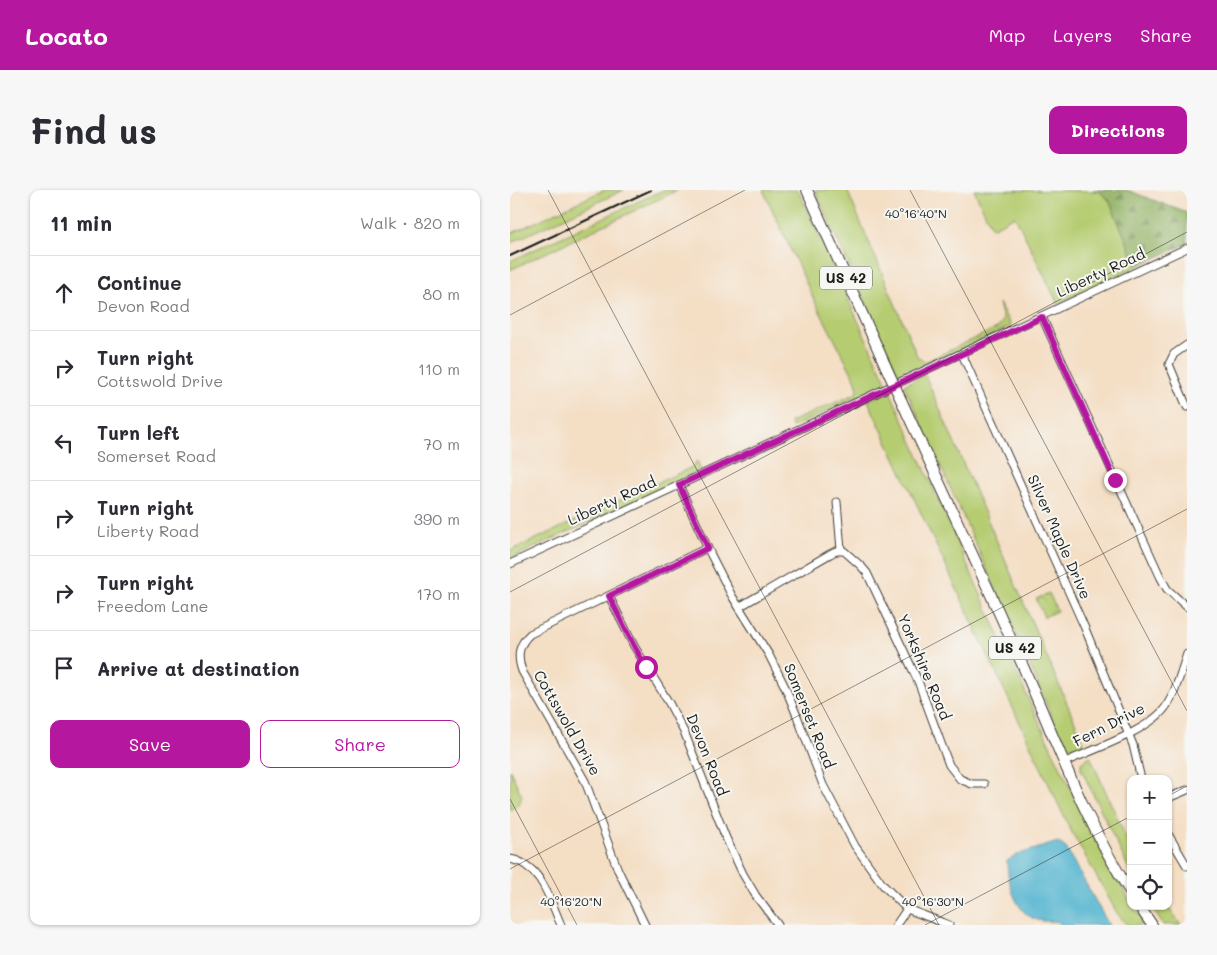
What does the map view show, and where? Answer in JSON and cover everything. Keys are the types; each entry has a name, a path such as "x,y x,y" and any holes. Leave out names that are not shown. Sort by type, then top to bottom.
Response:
{"highway":[{"name":"US 42","path":"807,190 1064,762 1100,838 1127,886"},
{"path":"1142,910 1152,925"}],"street":[{"name":"Liberty Road","path":"510,564 1187,248"},
{"path":"1042,317 1160,576 1168,589 1187,607"},
{"path":"1187,345 1177,351 1169,364 1187,407"},
{"name":"Silver Maple Drive","path":"962,354 1084,626 1138,760 1140,775"},
{"name":"Somerset Road","path":"679,485 708,548 739,608 769,656 785,687 823,786 855,846 883,884 907,909 949,925"},
{"path":"739,608 830,554 842,550 837,502"},
{"name":"Cottswold Drive","path":"645,925 618,870 585,782 566,745 531,689 518,661 520,646 530,634 708,548"},
{"name":"Yorkshire Road","path":"842,550 861,566 866,573 918,681 949,765 960,779 972,784 984,784"},
{"name":"Devon Road","path":"609,596 634,646 669,703 685,734 726,838 743,874 756,896 778,925"},
{"name":"Fern Drive","path":"1064,762 1146,725 1160,713 1167,705 1187,654"},
{"path":"1172,796 1187,790"},
{"path":"1172,841 1187,866"},
{"path":"510,858 522,862 536,873 561,925"},
{"path":"896,925 907,909"}],"green space":[{"path":"604,190 624,190 510,243 510,234"},
{"path":"663,190 678,190 510,270 510,261"},
{"path":"763,190 798,190 887,384 792,427 790,422 855,394 858,390 856,381 816,304"},
{"path":"815,190 847,190 918,358 927,361 999,327 1003,320 999,303 1011,326 900,378"},
{"path":"974,190 1099,191 1109,200 1137,266 1058,304 1015,216 992,228"},
{"path":"1093,190 1127,190 1187,213 1187,244 1137,266 1109,200 1099,191"},
{"path":"925,375 1085,745 1076,749 1063,744 1030,665 904,385"},
{"path":"890,391 1035,713 1069,785 1127,896 1127,910 1136,910 1147,925 1127,925 1117,913 1069,827 868,401"},
{"path":"697,461 701,470 510,559 510,551 692,467"},
{"path":"1049,593 1057,611 1044,617 1036,599"},
{"path":"1090,756 1127,840 1127,865 1081,769 1081,763"},
{"path":"510,770 522,796 519,805 510,810"},
{"path":"1154,910 1170,910 1181,925 1163,925"}],"water":[{"path":"1058,842 1066,848 1109,925 1061,925 1059,922 1038,920 1028,915 1017,903 1011,886 1007,861 1016,855"}],"railway":[{"path":"510,256 651,190"}],"route":[{"path":"646,667 609,596 708,548 679,485 1042,317 1115,480"}]}
